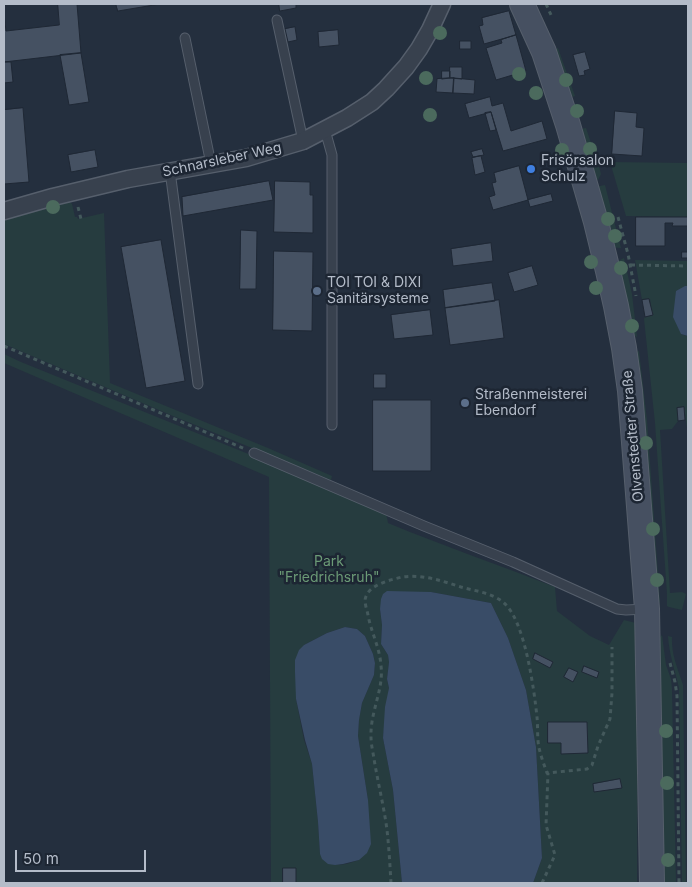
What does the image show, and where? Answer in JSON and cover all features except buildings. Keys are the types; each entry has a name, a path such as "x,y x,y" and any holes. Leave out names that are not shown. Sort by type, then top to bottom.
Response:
{"main road":[{"name":"Olvenstedter Straße","path":"522,4 544,52 556,86 596,222 616,306 630,391 647,608 652,883"}],"street":[{"name":"Schnarsleber Weg","path":"4,211 128,179 246,158 303,142 372,102 400,75 419,49 442,4"}],"lane":[{"path":"278,20 303,142"},
{"path":"184,38 211,164"},
{"path":"326,130 332,155 332,424"},
{"path":"170,171 198,384"},
{"path":"254,453 513,562 617,609 647,608"}],"path":[{"path":"77,203 81,219"},
{"path":"631,265 688,266"},
{"path":"4,346 254,453"},
{"path":"391,883 387,831 371,738 373,714 382,667 370,627 365,598 374,587 402,577 433,579 492,596 502,601 510,609 517,621 528,664 537,716 539,748 548,773 546,825 555,855 542,883"},
{"path":"548,773 587,770 592,765 610,719 612,647"},
{"path":"669,657 677,696 679,883"}],"green space":[{"path":"558,48 575,96 572,97 569,95 554,52"},
{"path":"586,128 601,174 598,180 595,178 580,129"},
{"path":"610,162 688,163 688,217 626,216"},
{"path":"605,185 621,248 610,247 595,187"},
{"path":"69,201 72,204 75,217 78,219 104,213 110,383 332,476 331,480 173,416 4,344 4,218"},
{"path":"624,258 632,294 637,337 630,333 616,262"},
{"path":"635,260 688,261 688,286 685,286 681,334 688,336 688,428 684,407 672,429 660,430 670,593 682,592 686,594 682,610 667,606 655,423 644,319 652,315 650,299 642,300"},
{"path":"639,351 647,420 660,603 654,595 633,353"},
{"name":"Park \"Friedrichsruh\"","path":"4,354 251,455 386,513 388,523 555,587 557,611 590,636 609,645 624,620 636,623 638,652 637,883 533,883 542,858 536,747 526,690 508,638 491,603 431,592 380,609 382,625 381,644 388,655 389,662 387,679 389,688 383,738 393,790 402,883 271,883 269,477 4,363","holes":["345,627 357,629 365,636 375,663 374,675 362,703 358,736 368,800 359,860 342,865 320,854 312,764 304,740 296,699 304,645 327,633"]},
{"path":"662,635 666,665 672,689 676,883 660,883 656,642"},
{"path":"668,636 672,637 674,655 683,685 686,883 682,883 679,688"}],"water":[{"path":"688,286 688,336 681,334 673,317 676,291"},
{"path":"387,591 431,592 491,603 508,638 526,690 536,747 542,858 533,883 402,883 393,790 383,738 385,707 389,688 387,679 389,662 388,655 381,644 382,625 380,609 381,599"},
{"path":"345,627 357,629 365,636 375,663 374,675 362,703 358,736 368,800 371,844 367,853 359,860 335,865 328,864 322,859 320,854 312,764 296,699 295,660 299,650 304,645 327,633"}],"place":[{"name":"Frisörsalon Schulz","path":"531,169"},
{"name":"TOI TOI & DIXI Sanitärsysteme","path":"317,291"},
{"name":"Straßenmeisterei Ebendorf","path":"465,403"}]}
